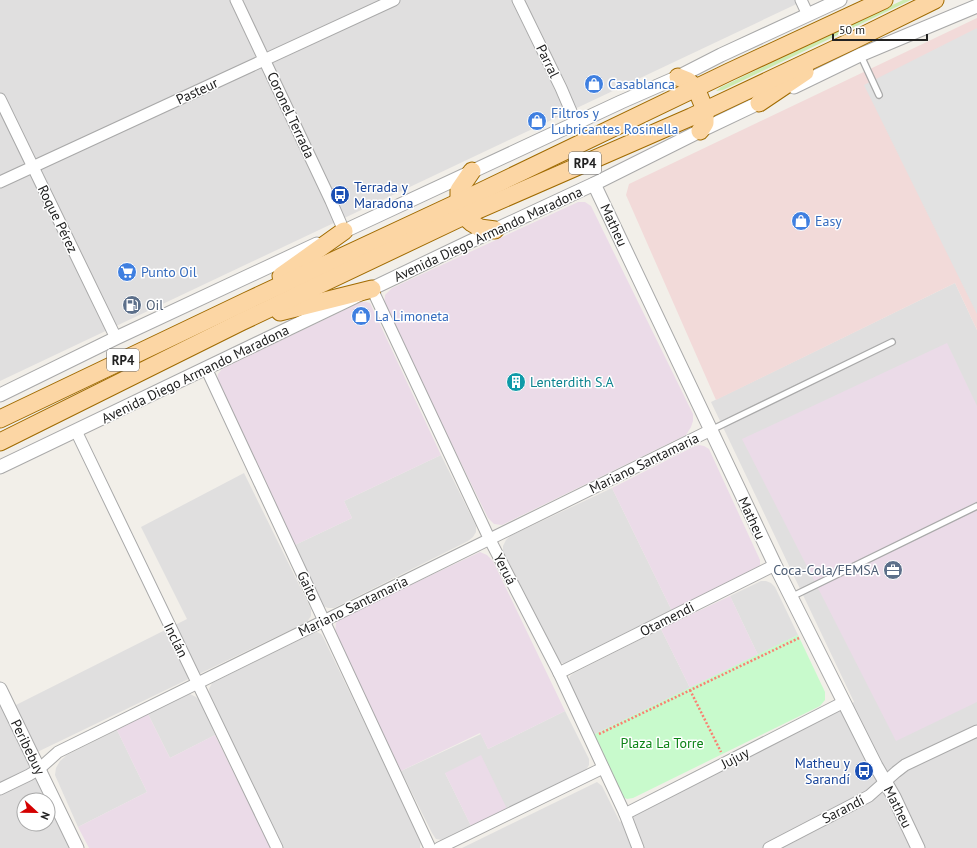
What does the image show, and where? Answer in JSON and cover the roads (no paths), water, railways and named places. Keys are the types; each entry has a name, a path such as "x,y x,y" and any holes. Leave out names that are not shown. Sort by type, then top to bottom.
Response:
{"main road":[{"name":"Avenida Diego Armando Maradona","path":"0,442 241,322 696,88 884,0"},
{"name":"Avenida Diego Armando Maradona","path":"0,419 247,301 462,209 856,48 934,0"},
{"path":"759,103 856,48"},
{"path":"678,77 688,81 696,88 705,110 705,123 700,131"},
{"path":"472,171 459,190 462,209 472,223 480,228 495,230"},
{"path":"247,301 344,231"},
{"path":"241,322 372,289"}],"street":[{"name":"Coronel Terrada","path":"236,0 344,231"},
{"name":"Pasteur","path":"0,182 394,0"},
{"name":"Parral","path":"518,0 561,88 576,123"},
{"path":"801,0 808,15"},
{"path":"0,395 116,338 472,171 678,77 721,55 840,0"},
{"name":"Avenida Diego Armando Maradona","path":"856,48 977,6"},
{"name":"Roque Pérez","path":"0,99 116,338"},
{"name":"Avenida Diego Armando Maradona","path":"0,467 462,245 594,184 759,103"},
{"name":"Matheu","path":"594,184 774,565 894,797 918,848"},
{"name":"Yeruá","path":"372,289 489,538 559,673 625,814 638,848"},
{"name":"Gaito","path":"206,368 430,848"},
{"name":"Mariano Santamaria","path":"0,789 28,776 39,769 58,752 710,430"},
{"name":"Inclán","path":"76,431 277,848"},
{"name":"Otamendi","path":"559,673 774,565"},
{"name":"Peribebuy","path":"0,690 77,848"},
{"name":"Jujuy","path":"625,814 844,702"},
{"name":"Sarandí","path":"768,848 869,796 905,765 977,731"},
{"path":"439,848 603,768"}],"lane":[{"path":"856,48 879,95"},
{"path":"710,430 892,342"},
{"path":"791,597 977,506"}],"place":[{"name":"Casablanca","path":"594,84"},
{"name":"Filtros y Lubricantes Rosinella","path":"537,121"},
{"name":"Terrada y Maradona","path":"340,195"},
{"name":"Easy","path":"801,221"},
{"name":"Punto Oil","path":"127,272"},
{"name":"Oil","path":"132,305"},
{"name":"La Limoneta","path":"361,316"},
{"name":"Lenterdith S.A","path":"516,382"},
{"name":"Coca-Cola/FEMSA","path":"893,570"},
{"name":"Matheu y Sarandí","path":"864,771"}],"park label":[{"name":"Plaza La Torre","path":"662,743"}]}
